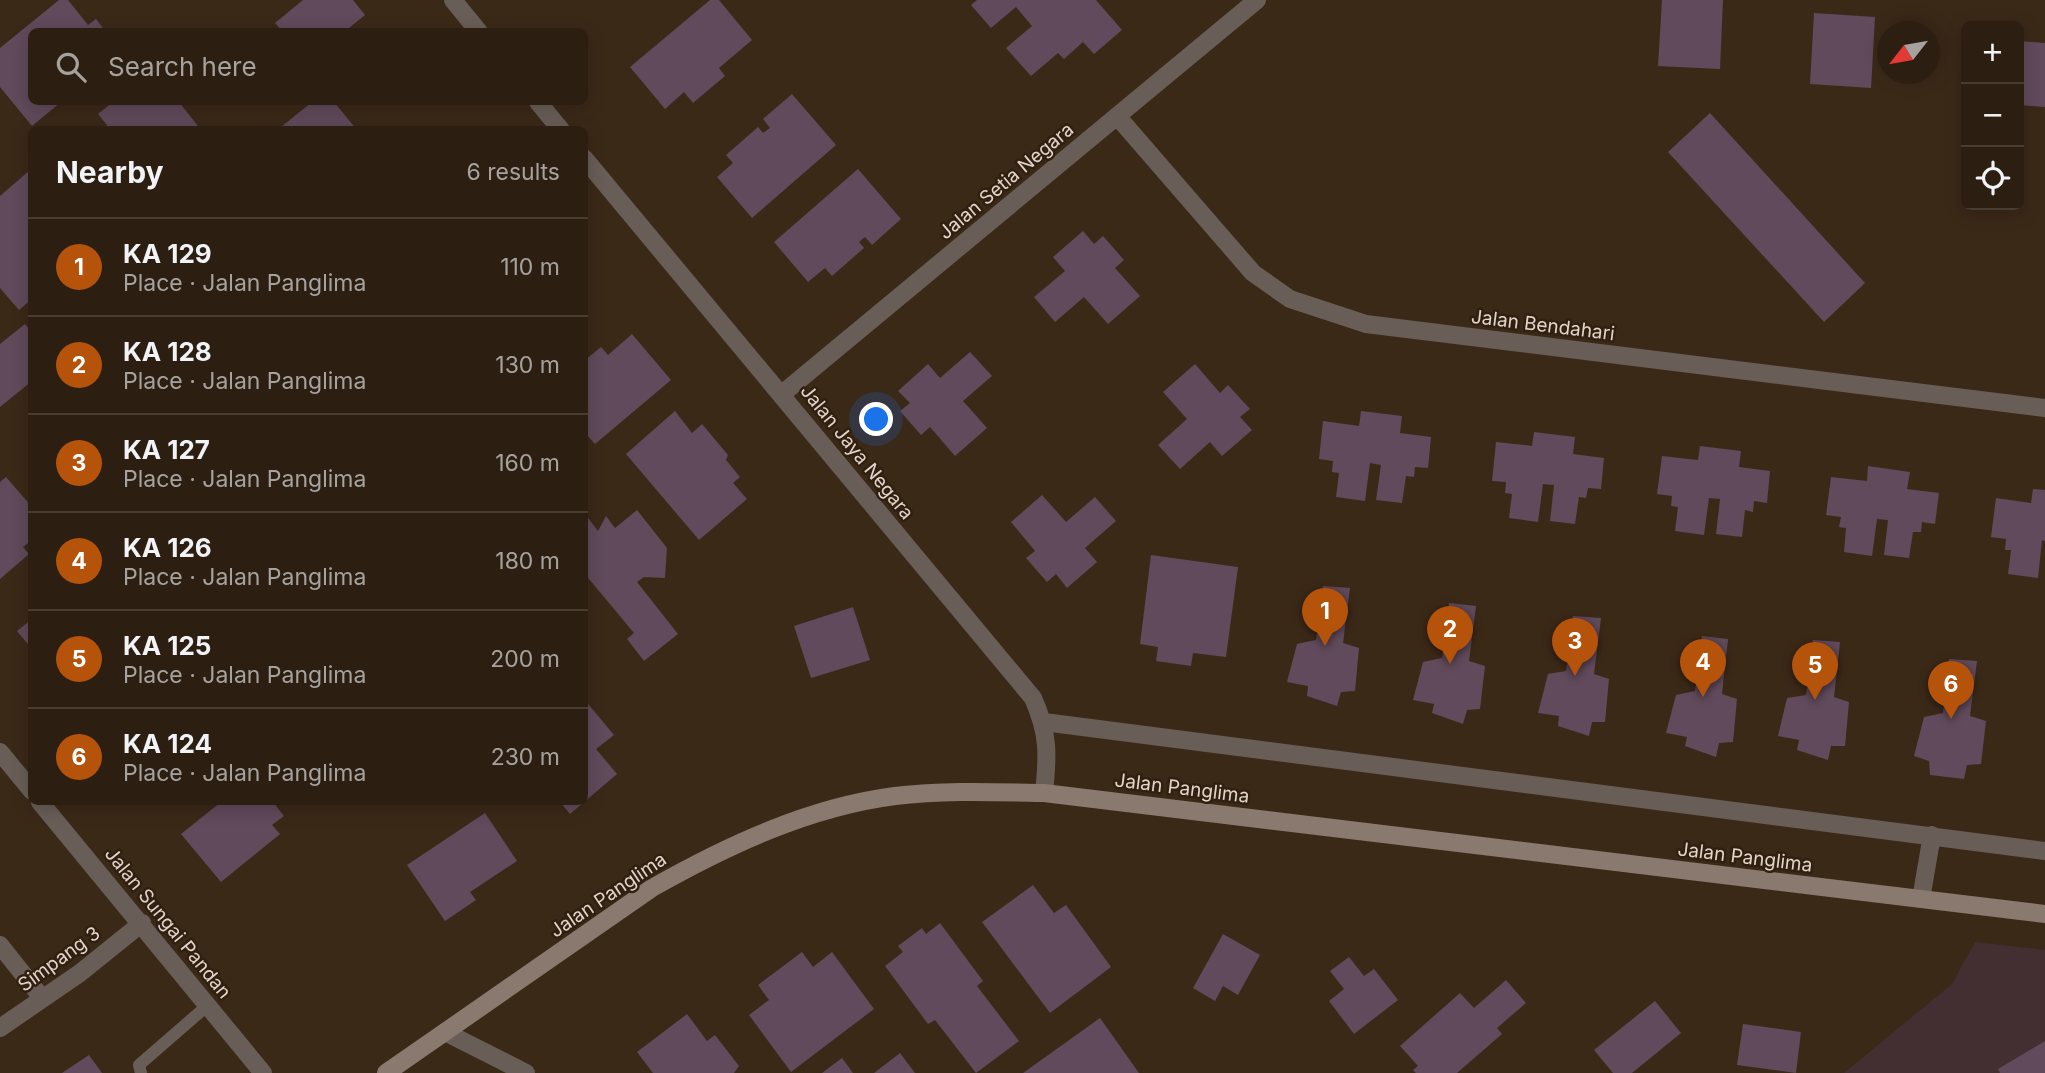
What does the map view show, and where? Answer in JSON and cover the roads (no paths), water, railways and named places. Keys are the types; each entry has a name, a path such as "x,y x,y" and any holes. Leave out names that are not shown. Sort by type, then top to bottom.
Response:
{"main road":[{"name":"Jalan Panglima","path":"386,1073 652,888 727,847 829,811 892,796 957,791 1044,793 2045,914"}],"street":[{"path":"453,0 476,28"},
{"name":"Jalan Setia Negara","path":"782,394 1257,0"},
{"path":"540,105 558,126"},
{"name":"Jalan Bendahari","path":"1117,116 1253,273 1290,299 1327,314 1366,324 2045,408"},
{"name":"Jalan Jaya Negara","path":"588,163 1033,698 1044,722 1048,747 1044,793"},
{"path":"1044,722 2045,851"},
{"path":"0,752 28,786"},
{"name":"Jalan Sungai Pandan","path":"43,805 142,923 262,1073"},
{"path":"1922,900 1932,835"},
{"name":"Simpang 3","path":"0,1028 142,923"},
{"path":"0,945 43,998"},
{"path":"445,1032 526,1073"}],"lane":[{"path":"136,1070 208,1005"}],"place":[{"name":"KA 129","path":"1325,646"},
{"name":"KA 128","path":"1450,664"},
{"name":"KA 127","path":"1575,676"},
{"name":"KA 126","path":"1703,697"},
{"name":"KA 125","path":"1815,700"},
{"name":"KA 124","path":"1951,719"}]}
